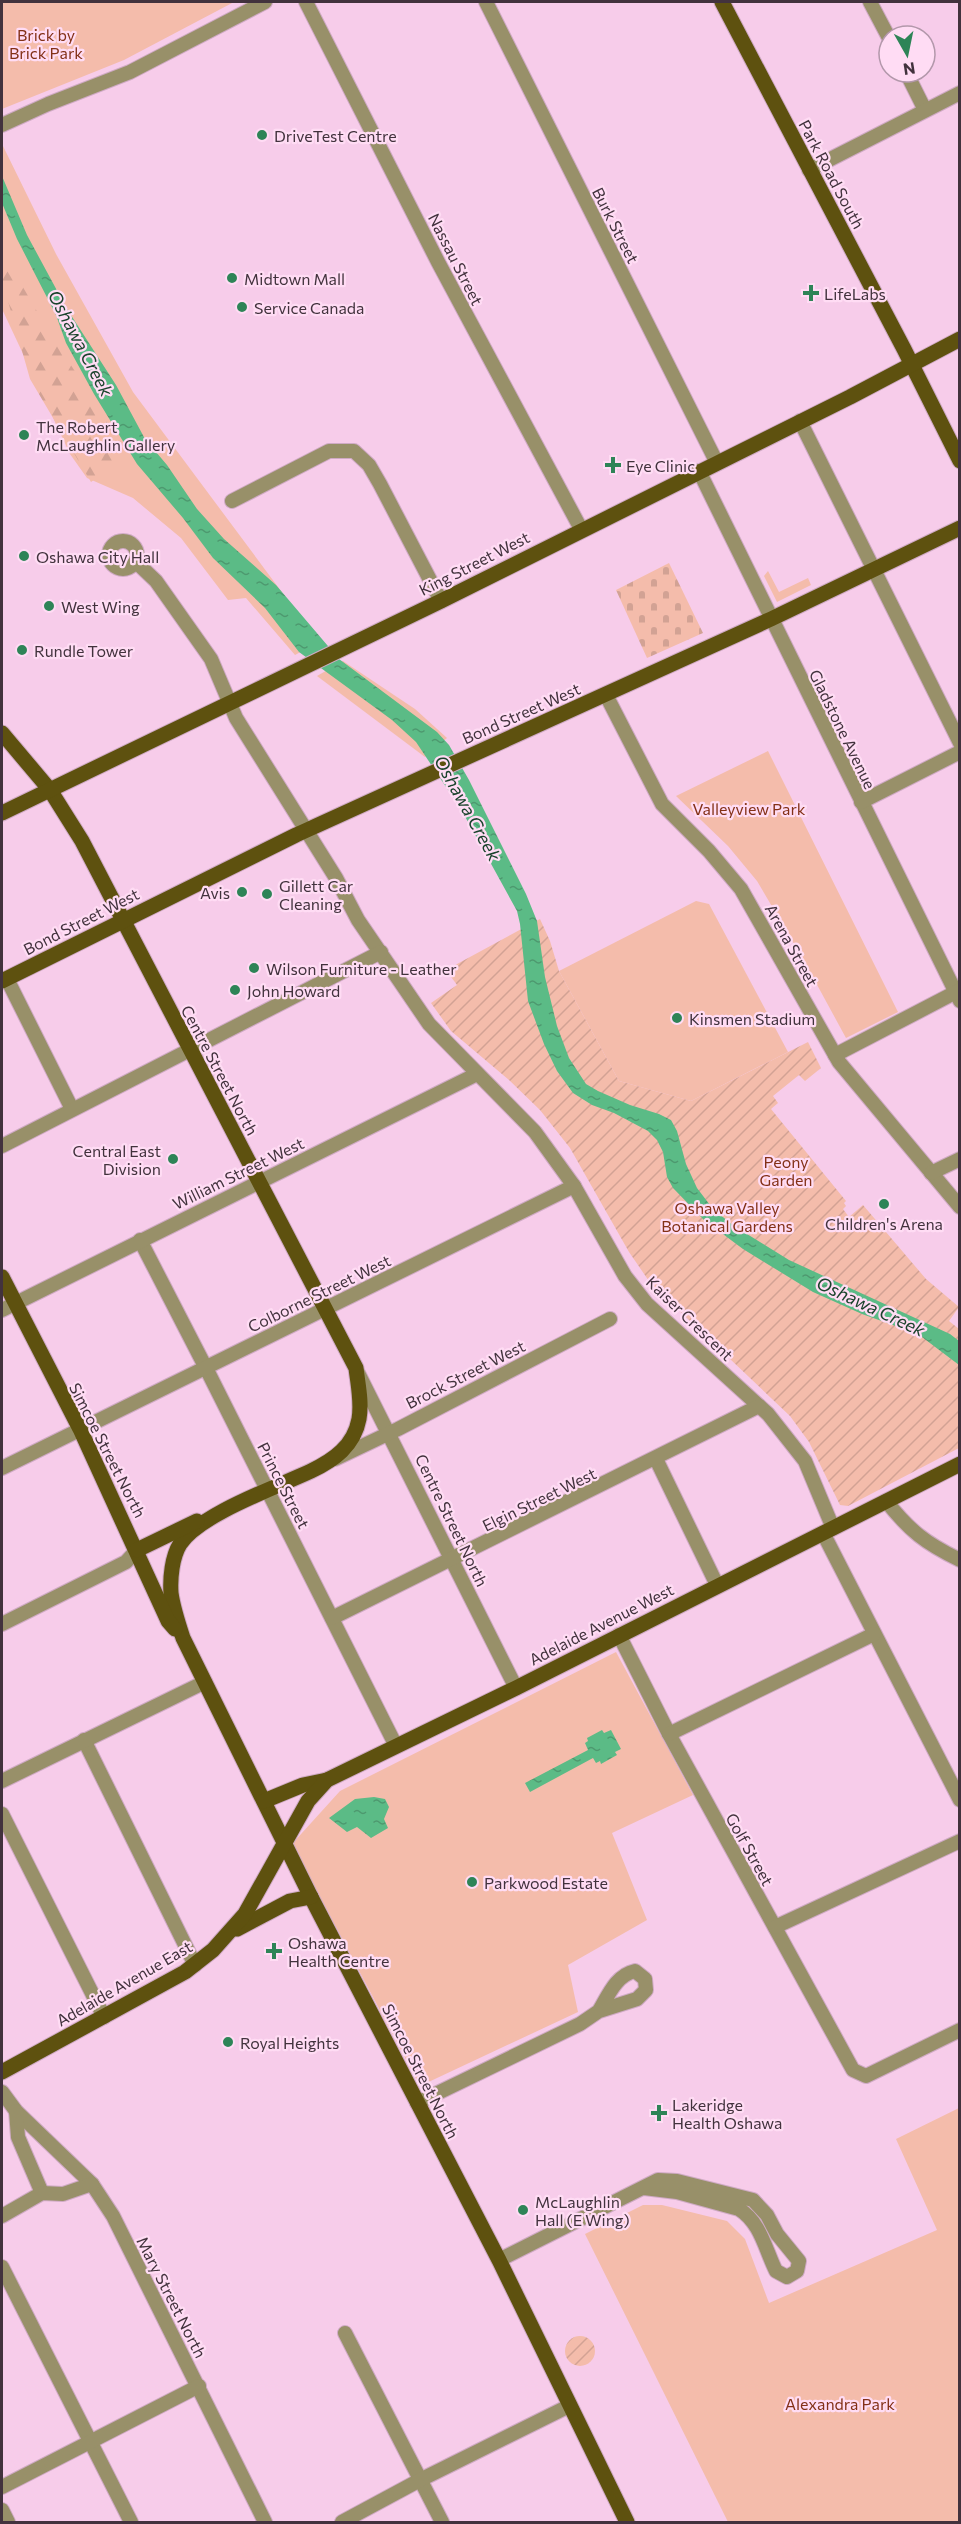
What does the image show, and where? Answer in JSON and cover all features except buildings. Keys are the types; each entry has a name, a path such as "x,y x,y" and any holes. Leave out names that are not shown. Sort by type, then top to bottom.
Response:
{"main road":[{"name":"Park Road South","path":"723,2 960,461"},
{"name":"King Street West","path":"2,813 230,704 305,664 441,601 960,339"},
{"name":"Bond Street West","path":"4,980 306,831 771,619 960,528"},
{"name":"Centre Street North","path":"2,733 50,790 82,841 325,1307 356,1368 359,1420"},
{"name":"Simcoe Street North","path":"2,1277 8,1307 80,1429 168,1621 183,1638"},
{"name":"Brock Street West","path":"173,1563 179,1545 189,1533 219,1512 335,1459 352,1437 359,1420"},
{"name":"Adelaide Avenue West","path":"284,1843 308,1801 327,1780 516,1688 960,1464"},
{"path":"137,1550 219,1512"},
{"name":"Simcoe Street North","path":"173,1563 171,1592 183,1638 311,1897 499,2260 627,2523"},
{"path":"264,1802 303,1785 327,1780"},
{"name":"Adelaide Avenue East","path":"2,2072 195,1965 232,1932 245,1914 284,1843"},
{"path":"232,1932 290,1901 311,1897"}],"street":[{"path":"2,125 48,104 130,72 264,2"},
{"name":"Nassau Street","path":"306,2 438,262 581,529"},
{"name":"Burk Street","path":"486,2 717,462"},
{"path":"870,2 882,24"},
{"path":"912,84 925,110"},
{"path":"809,170 960,93"},
{"path":"800,421 960,742"},
{"path":"232,501 329,451 354,451 369,465 441,601"},
{"name":"Gladstone Avenue","path":"699,471 958,994"},
{"name":"Kaiser Crescent","path":"136,562 156,580 211,659 236,718 358,920 429,1024 535,1131 574,1186 609,1252 647,1304 759,1407 805,1461 828,1531 874,1634 960,1800"},
{"name":"Arena Street","path":"606,695 662,804 709,851 741,889 835,1055 852,1080 960,1207"},
{"path":"861,802 960,752"},
{"path":"2,1146 381,952"},
{"path":"4,980 72,1109"},
{"path":"835,1055 958,994"},
{"name":"William Street West","path":"8,1307 259,1180 477,1074"},
{"path":"931,1173 960,1159"},
{"name":"Colborne Street West","path":"2,1468 574,1186"},
{"name":"Prince Street","path":"140,1240 396,1746"},
{"name":"Brock Street West","path":"335,1459 610,1319"},
{"name":"Centre Street North","path":"356,1368 516,1688"},
{"name":"Elgin Street West","path":"332,1618 759,1407"},
{"path":"657,1459 717,1585"},
{"path":"886,1501 913,1533 927,1544 960,1560"},
{"path":"2,1624 126,1562 137,1550"},
{"path":"669,1734 874,1634"},
{"name":"Golf Street","path":"619,1635 669,1734 848,2062 858,2074 866,2076 960,2030"},
{"path":"2,1781 205,1682"},
{"path":"84,1740 195,1965"},
{"path":"2,1814 104,2017"},
{"path":"775,1927 960,1841"},
{"path":"417,2103 580,2024 599,2011"},
{"name":"Mary Street North","path":"2,2092 16,2111 92,2184 113,2216 265,2523"},
{"name":"Mary Street North","path":"16,2111 18,2137 42,2193"},
{"path":"499,2260 658,2180 677,2181 753,2200 767,2215 777,2234 799,2261 797,2271 788,2277 776,2271 761,2232 747,2214 677,2192 644,2188"},
{"path":"2,2216 42,2193 63,2194 92,2184"},
{"path":"2,2267 131,2523"},
{"path":"345,2333 442,2523"},
{"path":"2,2487 199,2386"},
{"path":"342,2523 420,2480 569,2406"},
{"path":"2,2510 8,2523"}],"green space":[{"name":"Brick by Brick Park","path":"2,2 234,2 124,60 2,109"},
{"path":"2,144 56,254 133,392 319,642 295,655 246,598 228,600 181,538 133,498 87,478 70,454 2,309"},
{"path":"3,253 45,325 129,455 91,482 30,379 2,280"},
{"path":"669,563 703,633 647,658 616,590"},
{"path":"768,571 779,592 808,578 811,585 777,602 764,576"},
{"path":"343,661 415,709 447,738 425,757 317,676"},
{"name":"Valleyview Park","path":"768,751 898,1012 846,1038 757,881 728,846 676,796"},
{"name":"Kinsmen Stadium","path":"696,901 709,904 788,1052 691,1101 619,1081 559,971"},
{"name":"Oshawa Valley Botanical Gardens","path":"540,919 550,941 559,971 619,1081 691,1101 808,1042 821,1068 805,1081 799,1075 773,1096 778,1103 771,1109 846,1201 843,1209 849,1217 863,1205 926,1279 959,1307 949,1321 959,1329 959,1448 848,1506 840,1505 809,1442 790,1416 651,1284 629,1252 570,1148 540,1110 509,1080 451,1031 431,1003 457,985 446,970"},
{"name":"Parkwood Estate","path":"616,1652 693,1795 612,1833 647,1920 568,1965 578,2012 420,2086 292,1844 340,1791"},
{"name":"Alexandra Park","path":"959,2108 959,2522 728,2522 585,2234 643,2205 662,2205 727,2221 745,2239 769,2303 937,2230 896,2139"},
{"path":"580,2336 590,2341 595,2351 590,2361 580,2366 570,2361 565,2351 570,2341"}],"water":[{"name":"Oshawa Creek","path":"2,176 27,235 67,309 116,385 145,439 167,465 197,509 224,539 276,585 339,659 437,732 449,745 526,894 537,921 545,977 557,1026 569,1058 586,1084 630,1105 671,1120 697,1188 713,1209 734,1226 789,1260 950,1334 959,1341 959,1365 918,1334 862,1314 813,1292 743,1249 704,1220 673,1188 667,1177 663,1152 657,1140 648,1131 614,1113 592,1105 573,1093 557,1071 528,1001 517,911 462,811 416,742 392,720 299,652 265,608 213,558 183,518 137,464 66,343 56,315 17,239 2,203"},
{"path":"602,1730 604,1733 611,1730 621,1749 615,1752 617,1755 601,1764 600,1761 596,1763 593,1758 530,1792 525,1783 588,1750 585,1743 588,1741 587,1738"},
{"path":"374,1797 385,1799 389,1807 384,1819 388,1828 371,1838 357,1827 347,1832 329,1818 355,1799"}],"place":[{"name":"DriveTest Centre","path":"262,135"},
{"name":"Midtown Mall","path":"232,278"},
{"name":"LifeLabs","path":"811,293"},
{"name":"Service Canada","path":"242,307"},
{"name":"The Robert McLaughlin Gallery","path":"24,435"},
{"name":"Eye Clinic","path":"613,465"},
{"name":"Oshawa City Hall","path":"24,556"},
{"name":"West Wing","path":"49,606"},
{"name":"Rundle Tower","path":"22,650"},
{"name":"Avis","path":"242,892"},
{"name":"Gillett Car Cleaning","path":"267,894"},
{"name":"Wilson Furniture - Leather","path":"254,968"},
{"name":"John Howard","path":"235,990"},
{"name":"Kinsmen Stadium","path":"677,1018"},
{"name":"Central East Division","path":"173,1159"},
{"name":"Children's Arena","path":"884,1204"},
{"name":"Parkwood Estate","path":"472,1882"},
{"name":"Oshawa Health Centre","path":"274,1951"},
{"name":"Royal Heights","path":"228,2042"},
{"name":"Lakeridge Health Oshawa","path":"659,2113"},
{"name":"McLaughlin Hall (E Wing)","path":"523,2210"}],"park label":[{"name":"Peony Garden","path":"786,1170"}]}
